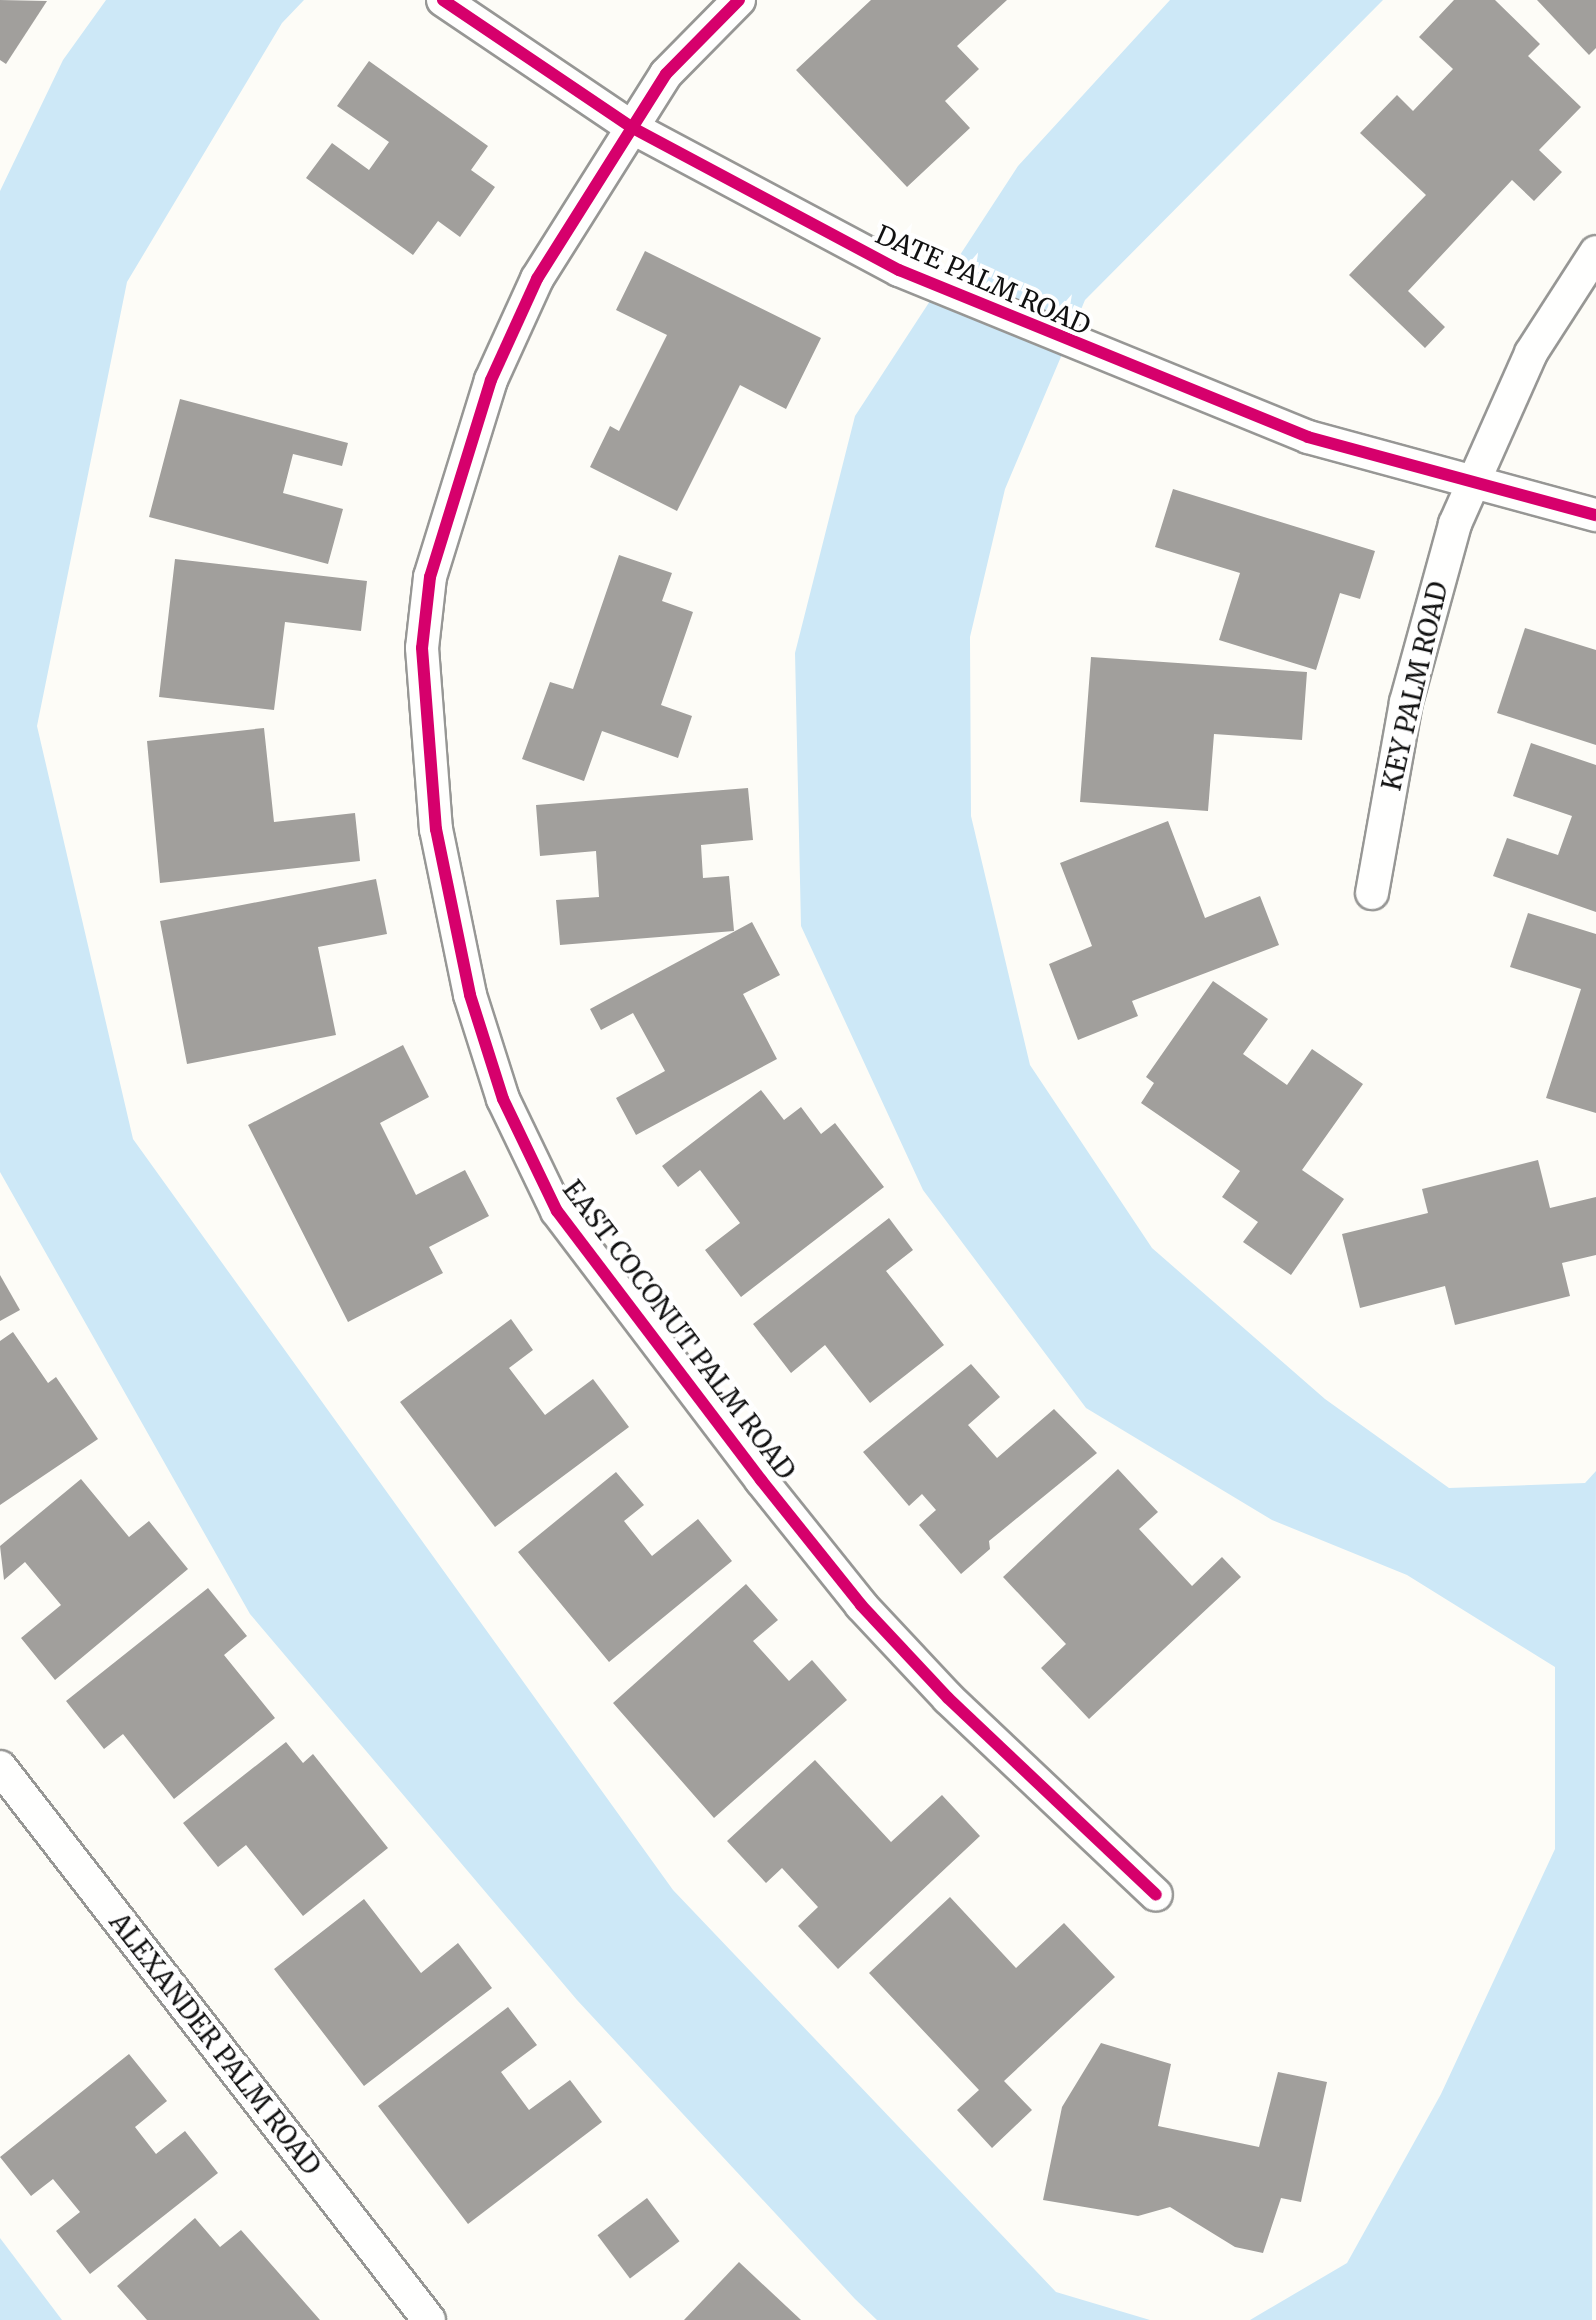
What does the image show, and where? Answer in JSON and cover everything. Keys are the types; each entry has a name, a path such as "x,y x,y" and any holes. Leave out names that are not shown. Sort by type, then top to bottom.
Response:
{"street":[{"name":"DATE PALM ROAD","path":"443,0 631,127 899,270 1118,364 1308,437 1596,515"},
{"name":"EAST COCONUT PALM ROAD","path":"739,0 666,74 537,279 491,380 430,577 422,648 436,829 470,995 503,1099 557,1211 761,1480 861,1605 948,1698 1156,1895"},
{"name":"KEY PALM ROAD","path":"1372,893 1406,702 1470,482 1531,353 1596,252"},
{"name":"ALEXANDER PALM ROAD","path":"0,1767 429,2320"}],"water":[{"path":"106,0 304,0 282,23 127,282 37,726 133,1139 673,1890 1056,2292 1150,2320 877,2320 855,2299 577,2000 250,1614 0,1172 0,191 63,60"},
{"path":"1170,0 1383,0 1085,300 1005,489 970,637 971,816 1030,1065 1152,1248 1325,1399 1449,1488 1585,1483 1596,1471 1592,2320 1250,2320 1347,2263 1441,2094 1555,1849 1555,1667 1407,1575 1272,1520 1086,1408 923,1190 801,926 795,653 855,416 1018,166"},
{"path":"0,2238 62,2320 0,2320"}],"building":[{"path":"0,0 47,1 6,64 0,60"},
{"path":"871,0 1007,0 957,46 979,69 945,101 970,128 907,187 796,70"},
{"path":"1454,0 1495,0 1540,44 1528,56 1581,107 1539,150 1562,172 1534,201 1512,180 1408,291 1445,327 1425,348 1349,275 1426,195 1360,133 1397,95 1413,111 1453,69 1419,37"},
{"path":"1537,0 1596,0 1596,48 1589,55"},
{"path":"369,61 488,146 471,170 495,187 460,237 438,221 413,255 306,178 332,143 369,170 389,142 337,106"},
{"path":"645,251 821,338 786,409 740,385 677,511 590,467 610,426 619,431 667,335 616,310"},
{"path":"180,399 348,443 342,466 293,454 283,493 343,509 328,564 149,517"},
{"path":"1173,489 1375,551 1360,599 1340,593 1316,670 1219,640 1240,573 1155,547"},
{"path":"619,555 672,573 662,601 693,612 661,705 692,716 678,758 602,731 584,781 522,759 550,682 573,689"},
{"path":"175,559 367,581 361,631 285,622 274,710 159,697"},
{"path":"1525,628 1596,650 1596,745 1497,713"},
{"path":"1091,657 1307,672 1302,740 1214,734 1208,811 1080,802"},
{"path":"264,728 274,822 355,813 360,861 160,883 147,741"},
{"path":"1531,743 1596,765 1596,912 1493,876 1507,838 1558,855 1572,816 1513,796"},
{"path":"748,788 753,840 701,845 703,878 729,876 734,931 560,945 556,900 599,897 596,851 540,856 536,805"},
{"path":"1168,821 1205,918 1260,896 1279,945 1132,1001 1138,1016 1078,1040 1049,964 1092,946 1060,863"},
{"path":"376,879 387,934 318,947 336,1035 187,1064 160,921"},
{"path":"1528,913 1596,934 1596,1113 1546,1098 1581,989 1510,967"},
{"path":"752,922 780,975 743,994 777,1059 636,1135 616,1098 665,1071 633,1013 601,1030 590,1009"},
{"path":"1213,981 1268,1019 1243,1054 1287,1085 1312,1049 1363,1084 1302,1170 1344,1199 1291,1275 1243,1242 1258,1222 1222,1197 1240,1171 1141,1103 1154,1083 1146,1077"},
{"path":"403,1045 429,1097 380,1123 416,1195 465,1170 489,1216 429,1247 443,1273 348,1322 248,1125"},
{"path":"761,1090 784,1120 801,1107 821,1134 835,1123 884,1187 741,1297 705,1250 740,1223 700,1170 678,1187 662,1166"},
{"path":"1538,1160 1550,1208 1596,1197 1596,1255 1562,1263 1570,1296 1455,1325 1445,1286 1360,1308 1342,1234 1428,1213 1422,1189"},
{"path":"889,1218 913,1250 886,1271 944,1345 870,1403 825,1345 791,1373 753,1324"},
{"path":"0,1275 20,1310 0,1321"},
{"path":"511,1319 533,1350 509,1368 545,1415 593,1379 629,1427 495,1527 400,1402"},
{"path":"13,1332 48,1383 56,1377 98,1439 0,1505 0,1341"},
{"path":"971,1364 1000,1397 968,1425 997,1458 1054,1409 1097,1453 989,1541 990,1549 961,1574 919,1525 936,1510 922,1494 909,1506 863,1452"},
{"path":"1118,1469 1158,1512 1139,1529 1192,1586 1222,1557 1241,1577 1089,1719 1041,1668 1066,1644 1003,1577"},
{"path":"616,1472 644,1505 624,1521 652,1556 698,1519 732,1561 609,1662 518,1552"},
{"path":"81,1479 129,1537 149,1521 188,1569 55,1680 21,1638 61,1605 25,1562 4,1580 0,1546"},
{"path":"746,1584 778,1620 753,1641 789,1681 812,1660 847,1700 714,1818 613,1703"},
{"path":"208,1588 247,1636 224,1655 275,1718 174,1799 123,1734 104,1749 66,1701"},
{"path":"286,1742 303,1763 313,1754 388,1848 303,1916 246,1845 218,1867 183,1823"},
{"path":"815,1760 891,1842 942,1795 980,1836 838,1969 798,1926 818,1907 782,1868 766,1883 727,1841"},
{"path":"950,1897 1016,1968 1064,1923 1115,1977 1004,2081 1032,2110 992,2148 957,2110 979,2090 869,1973"},
{"path":"364,1899 421,1973 458,1943 492,1988 364,2086 274,1969"},
{"path":"508,2007 537,2045 501,2072 529,2110 570,2080 602,2122 468,2224 378,2106"},
{"path":"1101,2043 1171,2064 1158,2126 1259,2147 1278,2072 1327,2082 1301,2202 1281,2198 1263,2253 1235,2247 1170,2207 1138,2216 1043,2200 1062,2107"},
{"path":"129,2054 167,2101 135,2127 156,2154 185,2131 218,2173 90,2274 56,2231 80,2212 53,2179 31,2196 0,2157"},
{"path":"647,2198 679,2241 630,2278 597,2235"},
{"path":"195,2218 220,2247 241,2230 320,2320 147,2320 117,2286"},
{"path":"739,2262 801,2320 684,2320"}],"cycle path":[{"path":"443,0 631,127 899,270 1308,437 1596,515"},
{"path":"739,0 666,74 537,279 491,380 430,577 422,648 436,829 470,995 503,1099 557,1211 761,1480 861,1605 948,1698 1156,1895"}]}
